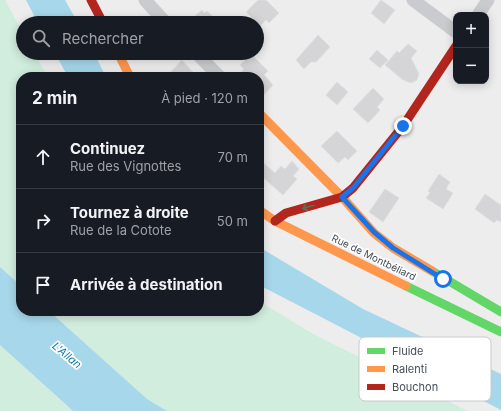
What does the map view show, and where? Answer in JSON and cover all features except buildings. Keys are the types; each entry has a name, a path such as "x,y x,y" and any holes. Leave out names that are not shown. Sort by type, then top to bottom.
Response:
{"street":[{"path":"91,0 99,16"},
{"path":"145,0 160,16"},
{"path":"413,0 453,30"},
{"path":"480,12 488,0"},
{"path":"275,220 286,213 342,197 353,188 403,126 455,48"},
{"path":"122,60 128,72"},
{"path":"203,60 215,72"},
{"path":"264,118 342,197 374,232 393,248 501,312"},
{"name":"Rue de Montbéliard","path":"264,213 275,220 501,332"}],"green space":[{"path":"0,0 5,0 16,20 16,60 38,60 45,72 16,72 16,281 0,267"},
{"path":"264,304 313,334 359,357 359,401 448,401 468,411 167,411 147,399 55,316 264,316"},
{"path":"0,345 68,407 73,411 0,411"}],"water":[{"path":"26,0 65,0 74,16 34,16"},
{"path":"59,60 98,60 104,72 65,72"},
{"path":"264,250 363,309 422,337 360,337 264,288"},
{"name":"L'Allan","path":"0,267 16,281 16,316 55,316 147,399 167,411 73,411 0,345"},
{"path":"491,369 501,374 501,410 484,401 491,401"}],"traffic: fast":[{"path":"432,271 501,312"},
{"path":"406,286 501,332"}],"traffic: slow":[{"path":"122,60 128,72"},
{"path":"264,118 342,197 374,233 393,248 432,271"},
{"path":"264,213 275,221 406,286"}],"traffic: jam":[{"path":"91,0 99,16"},
{"path":"275,221 286,213 342,197 353,188 403,126 455,48"}],"route":[{"path":"403,126 353,188 342,197 374,232 393,248 443,279"}]}
